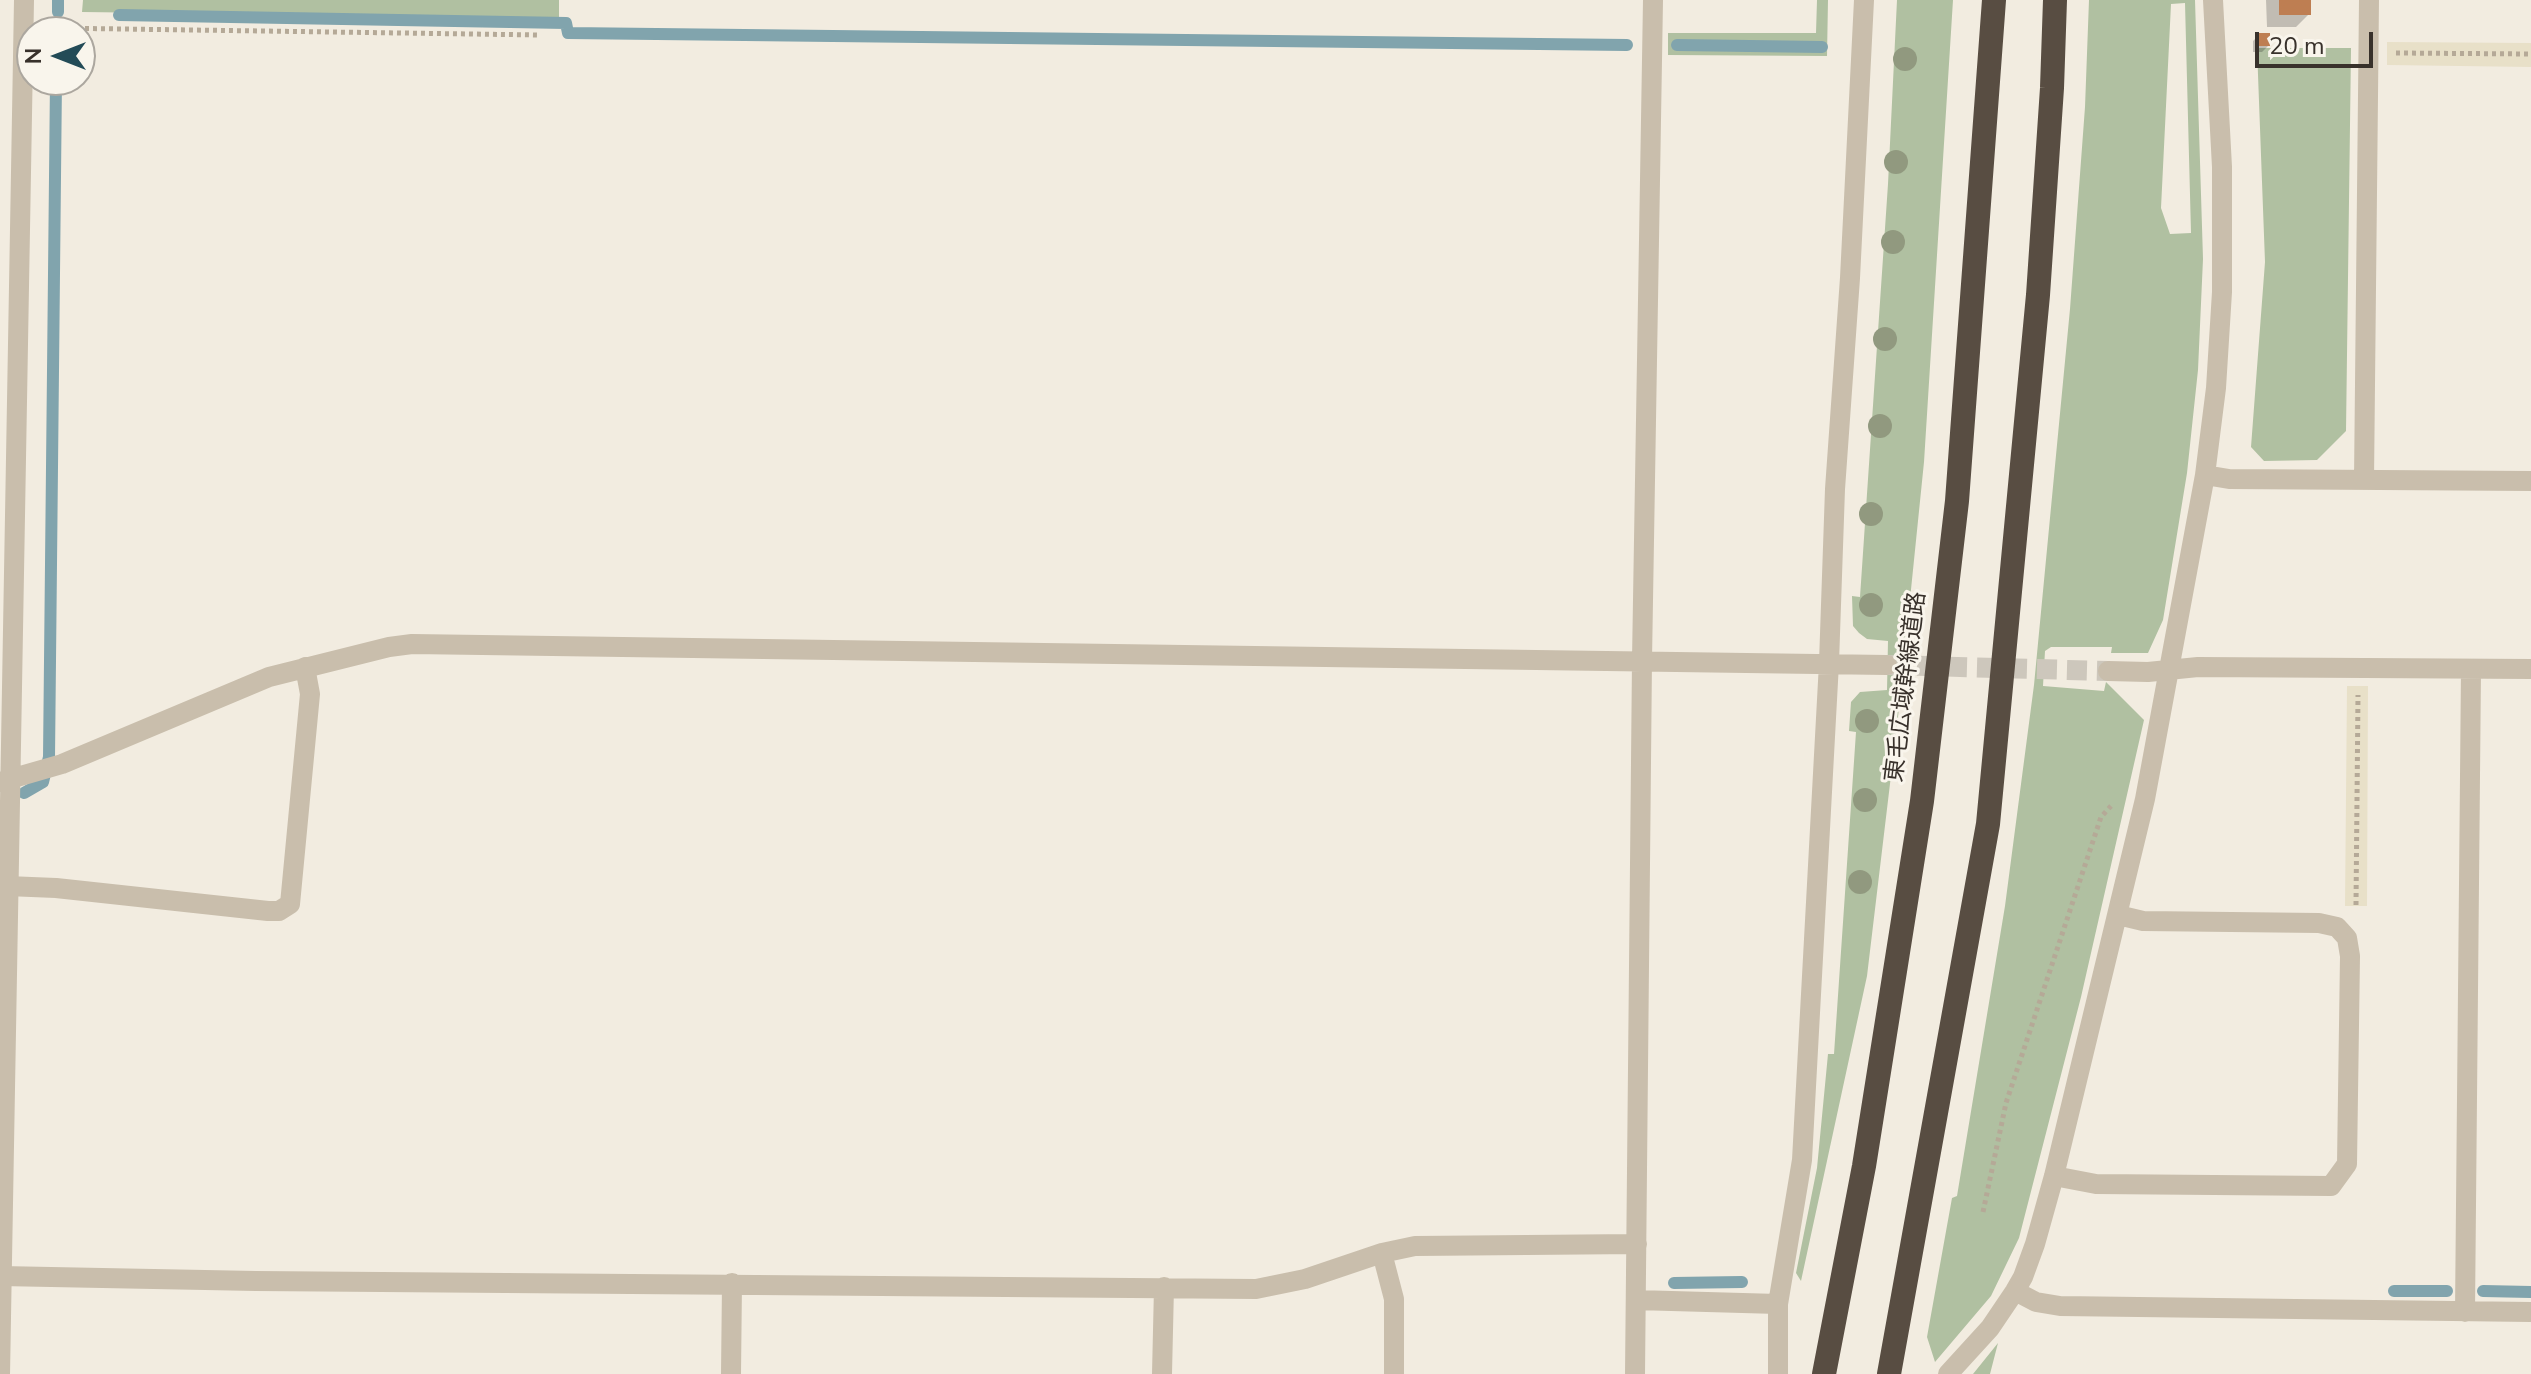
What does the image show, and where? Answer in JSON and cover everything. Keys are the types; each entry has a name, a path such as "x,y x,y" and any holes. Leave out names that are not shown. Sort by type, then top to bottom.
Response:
{"highway":[{"name":"東毛広域幹線道路","path":"1824,1374 1864,1166 1922,801 1957,501 1994,0"},
{"path":"1889,1374 1988,824 2038,295 2055,0"}],"street":[{"path":"1635,1374 1653,0"},
{"path":"1778,1374 1778,1304 1802,1160 1829,663 1835,489 1852,248 1864,0"},
{"path":"1948,1374 1990,1328 2015,1291 2035,1244 2145,799 2205,475 2216,388 2222,292 2222,167 2213,0"},
{"path":"2364,480 2369,0"},
{"path":"0,1374 7,886 4,822 22,96"},
{"path":"2205,475 2229,479 2531,481"},
{"path":"5,781 62,764 269,677 412,644 1887,665"},
{"path":"7,886 56,888 268,911 279,911 290,904 310,694 305,667"},
{"path":"2108,671 2198,667 2531,669"},
{"path":"2465,1312 2471,669"},
{"path":"2054,1176 2096,1184 2331,1186 2347,1164 2350,956 2347,938 2337,927 2319,923 2143,921 2118,915"},
{"path":"0,1276 1256,1289 1278,1286 1382,1253 1415,1246 1637,1244"},
{"path":"1382,1253 1394,1299 1394,1374"},
{"path":"731,1374 732,1283"},
{"path":"1162,1374 1164,1287"},
{"path":"2015,1291 2036,1302 2060,1306 2531,1312"},
{"path":"1636,1300 1778,1304"}],"path":[{"path":"96,29 540,35"},
{"path":"2387,53 2531,54"},
{"path":"2356,906 2358,686"},
{"path":"1983,1212 2006,1103 2101,817 2118,799 2145,799"}],"green space":[{"path":"83,0 559,0 559,18 82,12"},
{"path":"1817,0 1828,0 1827,56 1668,55 1668,33 1816,33"},
{"path":"1897,0 1953,0 1924,462 1867,976 1801,1281 1796,1273 1817,1168 1828,1054 1834,1054 1856,732 1849,731 1851,702 1860,692 1887,690 1888,641 1867,639 1853,626 1852,596 1860,597"},
{"path":"2089,0 2195,0 2203,259 2198,370 2187,473 2163,620 2148,653 2111,653 2112,647 2051,647 2045,651 2043,686 2104,691 2106,682 2144,720 2081,997 2019,1238 1991,1296 1935,1362 1927,1337 1952,1198 1957,1196 2005,906 2034,685 2070,309 2085,107","holes":["2185,3 2191,233 2170,234 2161,208 2171,4"]},
{"path":"2257,48 2351,48 2346,431 2317,460 2264,461 2251,447 2265,262"},
{"path":"1998,1343 1990,1374 1973,1374"}],"shaded area":[{"path":"2387,42 2531,43 2531,67 2387,65"},
{"path":"2347,686 2368,686 2367,906 2345,906"}],"building":[{"path":"2279,0 2311,0 2311,15 2279,15"},
{"path":"2258,33 2270,33 2270,46 2259,46"}],"waterway":[{"path":"58,0 58,12"},
{"path":"119,15 566,23 568,33 1627,45"},
{"path":"1677,45 1822,47"},
{"path":"24,793 43,782 49,757 56,96"},
{"path":"1674,1283 1742,1282"},
{"path":"2394,1291 2447,1291"},
{"path":"2483,1291 2531,1292"}],"tunnel":[{"path":"1887,665 2108,671"}]}
